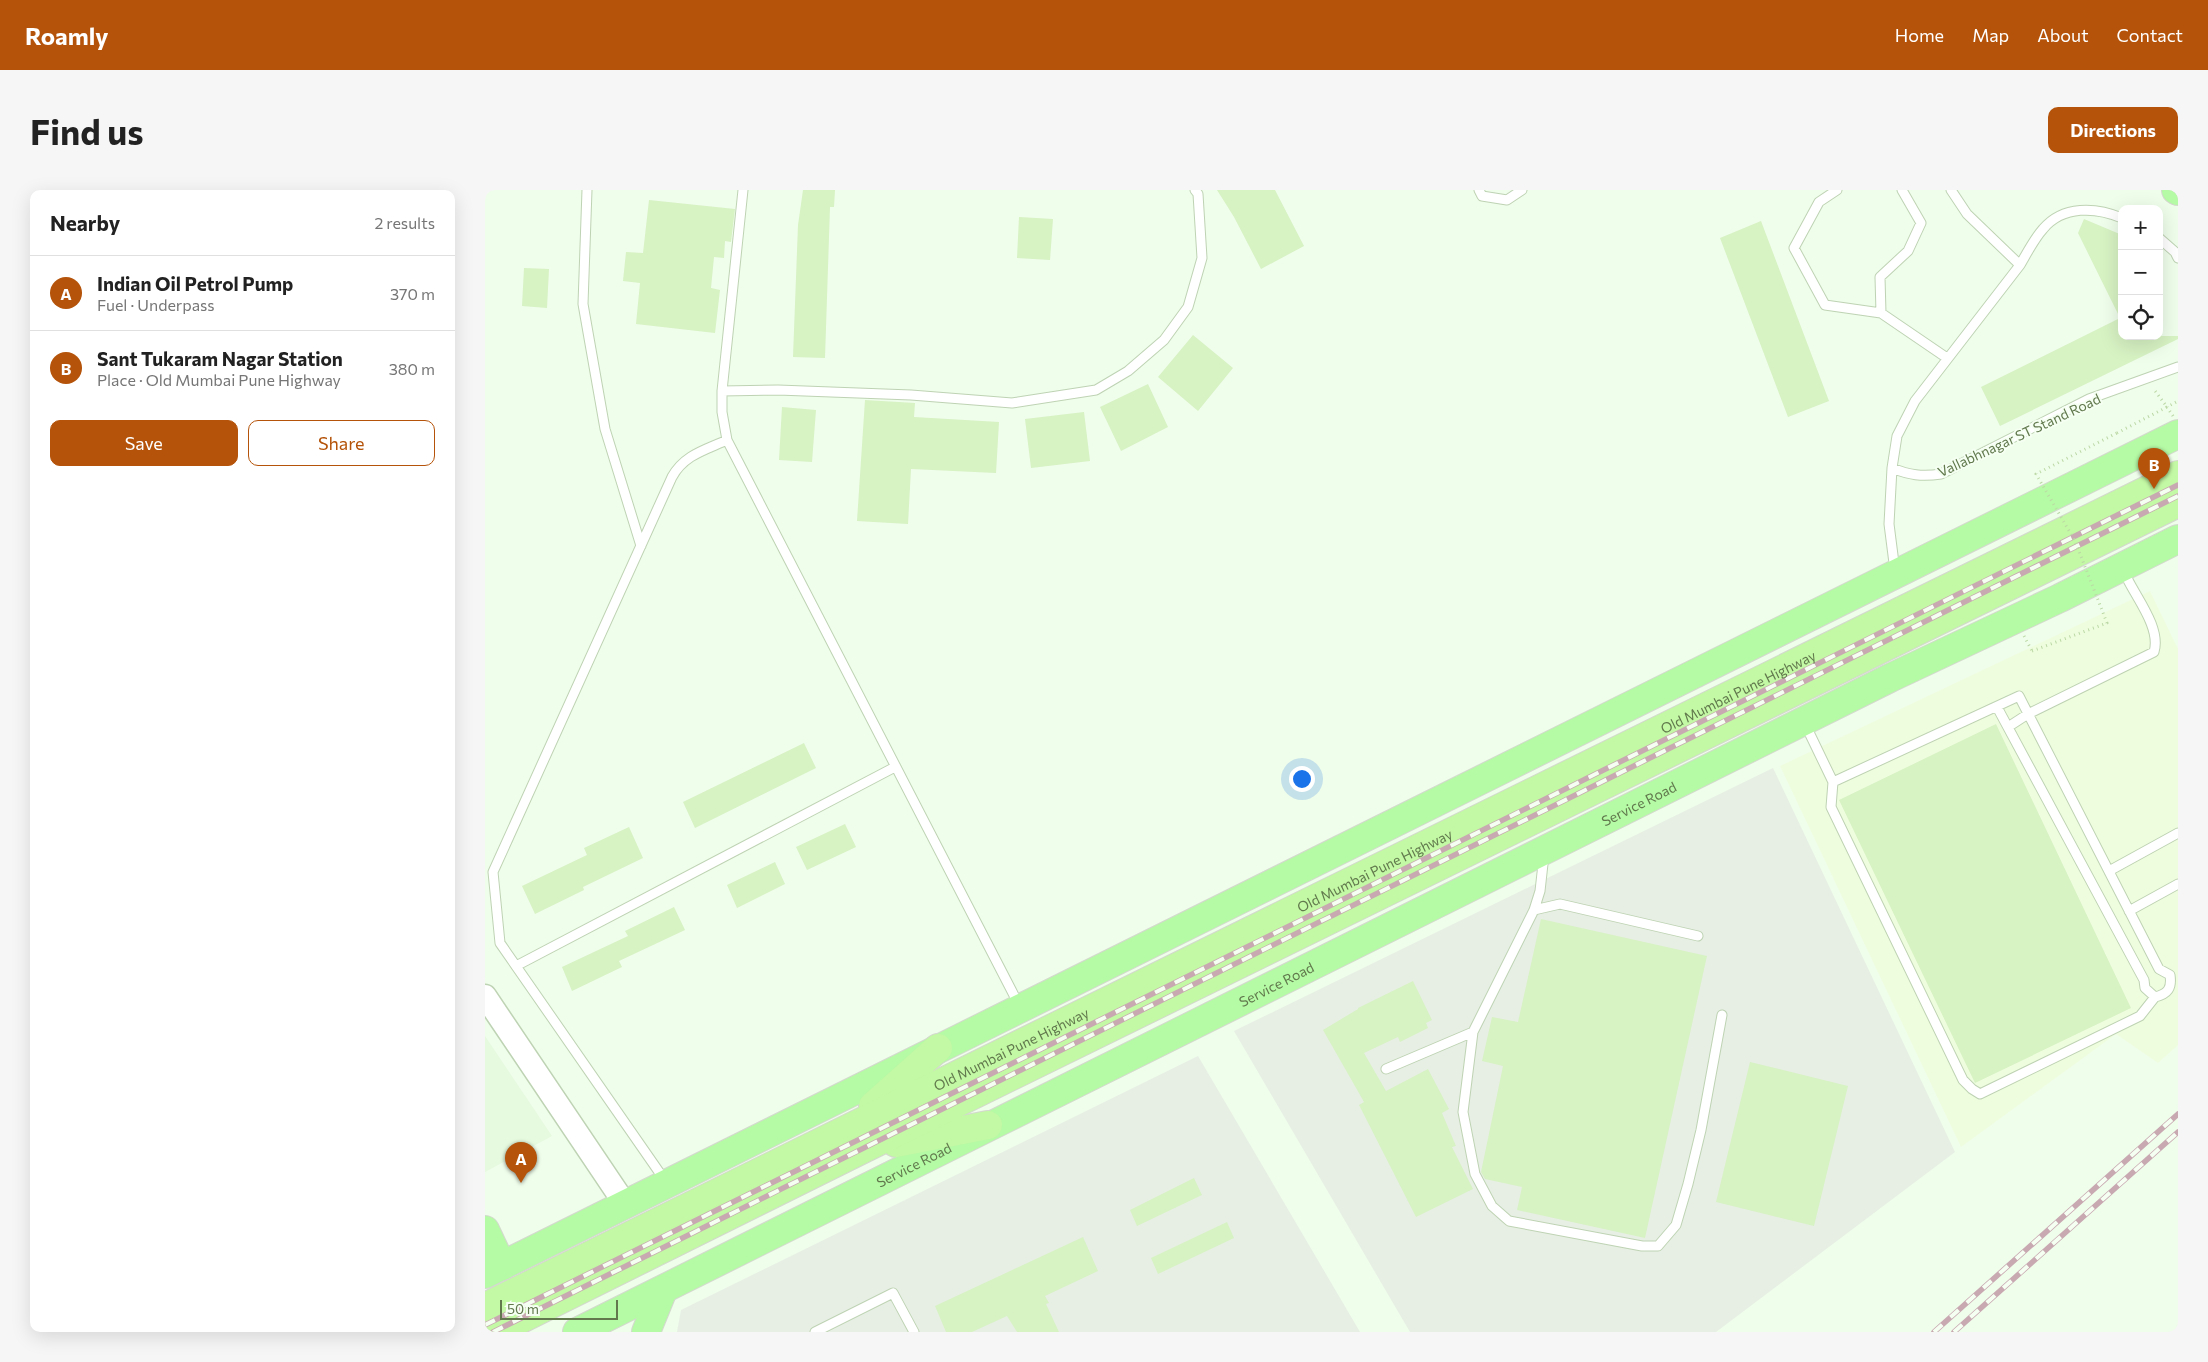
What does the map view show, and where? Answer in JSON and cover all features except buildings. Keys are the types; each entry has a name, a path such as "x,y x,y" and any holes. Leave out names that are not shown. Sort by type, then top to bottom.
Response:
{"highway":[{"name":"Old Mumbai Pune Highway","path":"495,1332 580,1290 856,1138 2178,474"},
{"name":"Old Mumbai Pune Highway","path":"485,1307 571,1264 856,1138 2178,503"},
{"path":"856,1138 938,1048"},
{"path":"856,1138 988,1126"}],"main road":[{"path":"485,1230 493,1270 2178,434"},
{"name":"Service Road","path":"577,1332 1803,720 2060,598 2178,539"},
{"path":"1890,678 1953,667 2027,642 2128,580 2178,556"},
{"path":"645,1332 663,1290"}],"street":[{"path":"485,996 625,1204"}],"lane":[{"path":"587,190 583,304 605,429 641,546"},
{"path":"743,190 722,391 722,412 727,440 1020,1007"},
{"path":"722,391 788,390 911,395 1012,403 1096,390 1129,371 1164,340 1188,307 1202,258 1197,194 1195,190"},
{"path":"1479,190 1482,196 1507,200 1522,190"},
{"path":"1837,190 1819,202 1794,248 1825,305 1881,313 1947,358"},
{"path":"1881,313 1880,277 1908,251 1921,223 1902,190"},
{"path":"1951,190 1967,214 2020,265"},
{"path":"1895,575 1889,524 1892,468 1897,436 1915,401 2020,265 2044,228 2065,213 2084,209 2118,217"},
{"path":"2163,242 2175,252 2178,258"},
{"name":"Vallabhnagar ST Stand Road","path":"1892,468 1907,474 1924,476 1941,474 2089,399 2147,380 2178,367"},
{"path":"667,1183 500,943 493,872 677,468 690,456 727,440"},
{"path":"2008,727 2028,714 2155,652 2157,642 2152,626 2128,580"},
{"path":"1803,720 1833,782 1831,807 1963,1080 1971,1089 1980,1094 2140,1016 2155,997 2168,992 2171,984 2170,975 2159,969 2019,696 1833,782"},
{"path":"1997,707 2144,980 2145,988 2155,997"},
{"path":"516,966 895,766"},
{"path":"2109,871 2178,833"},
{"path":"1545,849 1540,891 1534,910 1473,1032 1463,1112 1464,1126 1475,1174 1493,1206 1509,1221 1642,1246 1658,1246 1676,1225 1688,1184 1701,1130 1723,1015"},
{"path":"2129,911 2178,884"},
{"path":"1534,910 1560,904 1697,936"},
{"path":"1386,1069 1473,1032"},
{"path":"815,1332 893,1293 914,1332"}],"path":[{"path":"2147,380 2167,407"},
{"path":"2027,642 2107,623 2075,541 2036,474 2178,401"}],"shaded area":[{"path":"2150,591 2178,649 2178,1045 2158,1063 2116,1034 1961,1147 1780,766"},
{"path":"1773,768 1955,1152 1716,1332 1410,1332 1234,1031"},
{"path":"485,1036 552,1136 485,1172"},
{"path":"1198,1056 1360,1332 677,1332 681,1310"}],"railway":[{"path":"485,1325 2178,485"},
{"path":"493,1332 2178,496"},
{"path":"1934,1332 2178,1114"},
{"path":"1954,1332 2178,1132"}],"place":[{"name":"Sant Tukaram Nagar Station","path":"2154,489"},
{"name":"Indian Oil Petrol Pump","path":"521,1183"}]}
